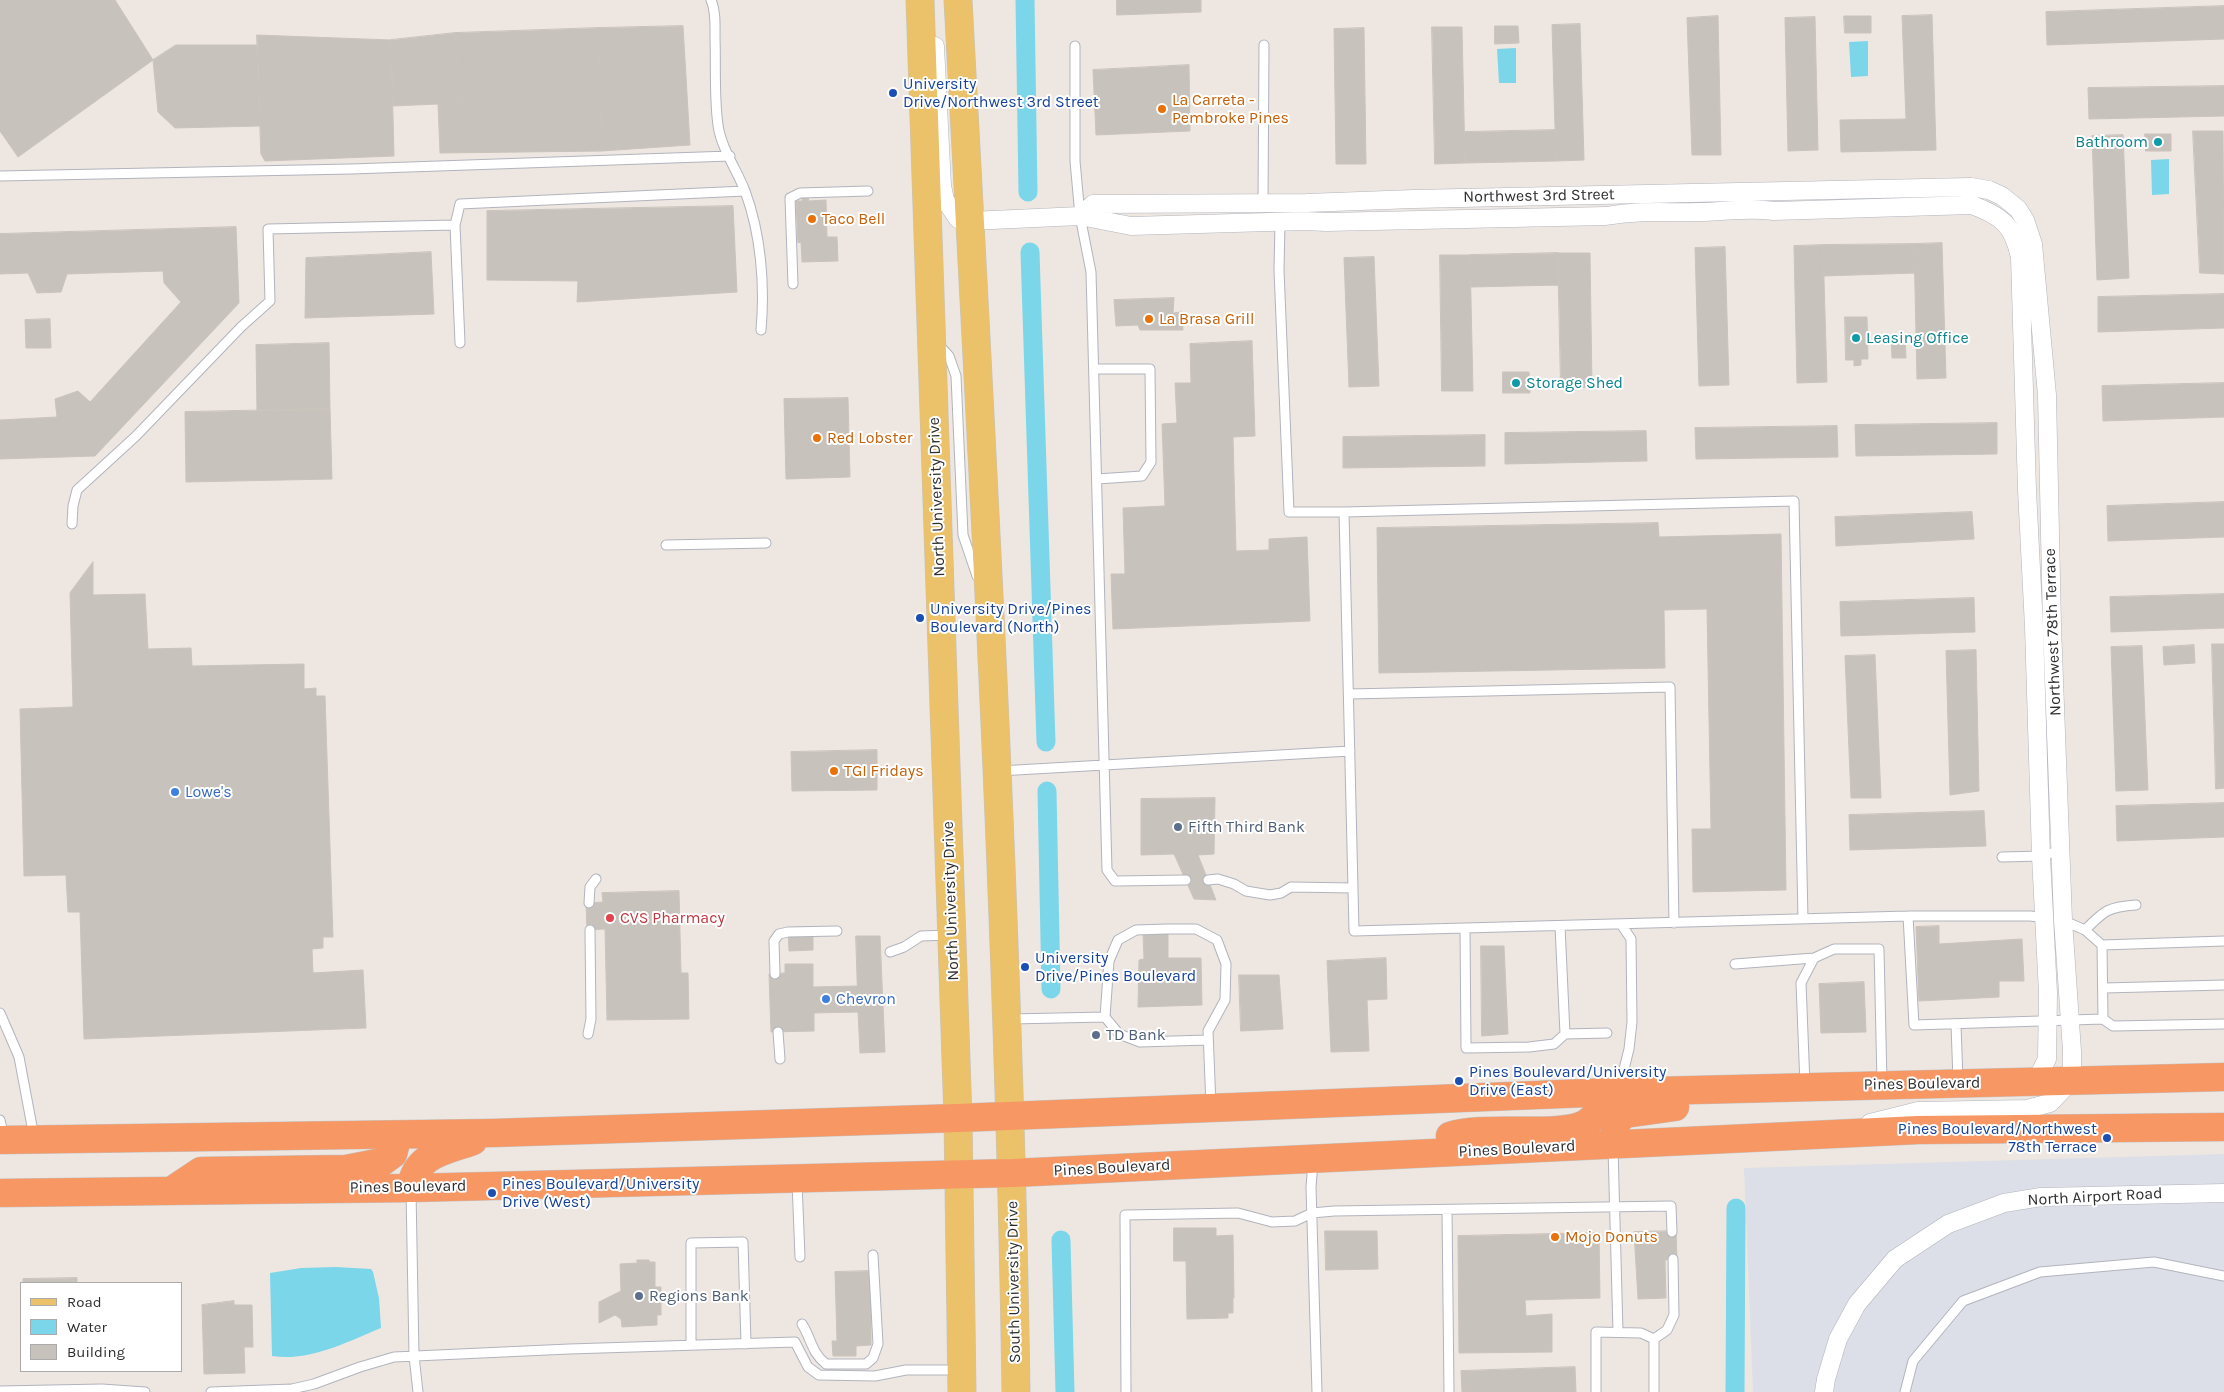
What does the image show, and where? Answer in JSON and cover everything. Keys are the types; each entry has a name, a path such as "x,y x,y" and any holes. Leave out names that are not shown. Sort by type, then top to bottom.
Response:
{"highway":[{"name":"Pines Boulevard","path":"2,1133 34,1140 493,1133 958,1118 1613,1092 2224,1077"},
{"path":"1613,1144 1616,1122 1629,1112 1659,1108 1783,1100 1818,1087"},
{"path":"1397,1155 1454,1134 1496,1130 1562,1129 1587,1123 1600,1111 1613,1092"},
{"name":"Pines Boulevard","path":"0,1193 411,1188 1013,1172 1918,1130 2224,1126"},
{"path":"411,1188 412,1176 421,1162 493,1133"},
{"path":"170,1191 201,1171 346,1169 382,1162 393,1154 398,1135"}],"main road":[{"name":"North University Drive","path":"920,0 960,1173"},
{"path":"958,0 998,771 1013,1172"},
{"name":"South University Drive","path":"1013,1172 1016,1392"},
{"path":"960,1173 962,1381"}],"street":[{"path":"933,0 942,186 945,200 958,219 970,221"},
{"name":"Northwest 3rd Street","path":"1080,216 1092,204 1263,203 1972,187 1989,190 2002,196"},
{"name":"Northwest 78th Terrace","path":"2002,196 2018,209 2025,220 2033,244 2047,395 2052,626 2062,850 2063,920 2071,1020 2072,1080"},
{"name":"Northwest 3rd Street","path":"970,221 1080,216 1132,226 1606,216 1662,210 1674,213 1739,211 1757,208 1774,211 1972,205 1998,216"},
{"name":"Northwest 78th Terrace","path":"1998,216 2006,222 2014,235 2020,257 2040,856 2045,918 2048,1021 2047,1060 2036,1081"},
{"path":"1818,1135 1918,1111 2033,1108 2050,1103 2072,1080"},
{"name":"North Airport Road","path":"1824,1392 1838,1339 1857,1304 1895,1259 1948,1224 2004,1203 2041,1197 2224,1193"}],"lane":[{"path":"711,0 715,28 718,126 745,191 758,246 762,303 761,330"},
{"path":"1263,203 1264,45"},
{"path":"1075,46 1075,161 1080,216 1091,272 1107,870 1115,881 1186,880"},
{"path":"0,176 361,168 730,156"},
{"path":"460,344 456,225 458,207 464,202 745,191"},
{"path":"793,284 790,198 800,193 868,191"},
{"path":"1280,223 1279,270 1289,512 1794,501 1803,920"},
{"path":"72,524 73,506 77,490 136,436 230,339 270,301 268,229 456,225"},
{"path":"932,340 943,346 950,356 956,376 963,535 990,614"},
{"path":"1094,368 1150,369 1151,462 1142,476 1097,479"},
{"path":"1344,512 1354,931 1908,916 2030,916 2063,920 2085,930 2102,945 2224,941"},
{"path":"666,545 766,543"},
{"path":"1349,694 1670,687 1674,923"},
{"path":"998,771 1350,750"},
{"path":"2002,856 2040,856 2062,850"},
{"path":"589,903 590,887 596,878"},
{"path":"1208,880 1218,880 1234,884 1246,891 1258,894 1281,893 1291,887 1353,888"},
{"path":"2085,930 2104,912 2114,906 2136,904"},
{"path":"1908,916 1914,1025 2104,1019 2113,1026 2224,1024"},
{"path":"1613,1092 1622,1077 1629,1049 1632,1022 1631,939 1621,924"},
{"path":"1560,926 1565,1034"},
{"path":"1465,928 1466,1048 1529,1047 1554,1044 1565,1034 1607,1033"},
{"path":"1208,1040 1140,1042 1119,1034 1105,1017 1109,961 1118,940 1136,930 1196,929 1216,940 1226,964 1225,1000 1208,1031 1211,1108"},
{"path":"588,1034 591,1018 590,930"},
{"path":"775,974 774,941 779,934 788,932 837,931"},
{"path":"890,952 904,947 921,936 952,935"},
{"path":"2102,945 2104,1019"},
{"path":"1735,964 1814,958 1834,949 1879,950 1882,1085"},
{"path":"1814,958 1801,983 1818,1087"},
{"path":"2104,988 2224,985"},
{"path":"0,1013 19,1057 34,1140"},
{"path":"1007,1019 1105,1017"},
{"path":"1956,1025 1958,1083"},
{"path":"778,1032 780,1060"},
{"path":"1613,1144 1618,1332"},
{"path":"1314,1158 1312,1213 1317,1392"},
{"path":"797,1177 800,1257"},
{"path":"411,1188 414,1356 418,1392"},
{"path":"1126,1392 1125,1215 1238,1214 1272,1222 1295,1221 1312,1213 1671,1206 1672,1232"},
{"path":"1446,1210 1450,1392"},
{"path":"691,1345 691,1243 743,1242 746,1344"},
{"path":"802,1324 810,1337 812,1348 817,1357 826,1364 866,1364 873,1358 878,1344 873,1255"},
{"path":"1654,1339 1667,1330 1674,1315 1673,1259"},
{"path":"1905,1392 1913,1361 1963,1301 2040,1272 2154,1262 2224,1276"},
{"path":"1596,1392 1596,1332 1641,1333 1654,1339"},
{"path":"1654,1339 1654,1392"},
{"path":"211,1392 292,1389 314,1384 376,1361 394,1357 795,1342 808,1367 819,1376 875,1376 906,1370 962,1381"},
{"path":"0,1391 102,1390 145,1392"}],"shaded area":[{"path":"2224,1154 2224,1392 1753,1392 1744,1168"}],"water":[{"path":"1868,41 1868,76 1851,77 1849,42"},
{"path":"1516,48 1516,83 1499,83 1497,49"},
{"path":"2169,159 2169,194 2152,195 2151,160"},
{"path":"301,1268 371,1269 379,1298 381,1328 328,1350 300,1356 272,1356 270,1273"}],"building":[{"path":"0,0 115,0 153,60 18,157 0,131"},
{"path":"1117,0 1201,0 1201,12 1117,15"},
{"path":"2224,6 2224,39 2047,45 2046,12"},
{"path":"1932,15 1936,150 1841,152 1840,120 1906,119 1902,16"},
{"path":"1718,16 1721,155 1692,155 1687,18"},
{"path":"1844,16 1871,16 1871,33 1845,33"},
{"path":"1815,17 1818,150 1788,151 1785,18"},
{"path":"1580,24 1584,160 1556,161 1552,25"},
{"path":"683,26 690,145 602,151 598,28"},
{"path":"1495,26 1518,26 1519,43 1495,44"},
{"path":"1432,27 1462,27 1465,163 1435,164"},
{"path":"598,28 602,151 440,153 438,104 460,103 455,33"},
{"path":"1364,28 1366,164 1336,164 1334,29"},
{"path":"455,33 460,103 393,106 391,40"},
{"path":"257,35 391,40 394,156 265,161 261,154"},
{"path":"176,45 257,45 260,126 175,128 158,112 153,60"},
{"path":"1189,65 1190,131 1096,135 1093,70"},
{"path":"2224,86 2224,116 2089,119 2088,88"},
{"path":"1555,130 1556,161 1465,163 1464,132"},
{"path":"2193,131 2223,131 2224,274 2200,273"},
{"name":"Bathroom","path":"2145,134 2171,134 2171,151 2146,151"},
{"path":"2123,135 2129,278 2097,280 2092,136"},
{"name":"Taco Bell","path":"802,198 808,198 809,201 826,200 827,237 837,237 838,261 802,262 801,242 798,243 796,201 802,201"},
{"path":"733,206 737,292 577,302 578,281 487,280 487,211"},
{"path":"236,227 239,303 95,456 0,459 0,420 57,417 55,399 78,391 90,402 181,302 164,283 163,271 67,274 61,292 37,293 28,273 0,274 0,234"},
{"path":"1942,243 1946,378 1917,379 1914,244"},
{"path":"1914,244 1915,273 1824,276 1823,245"},
{"path":"1823,245 1827,382 1797,383 1794,246"},
{"path":"1725,247 1729,385 1699,386 1695,248"},
{"path":"431,252 434,314 305,318 306,258"},
{"path":"1558,253 1559,285 1471,287 1470,255"},
{"path":"1558,253 1590,253 1592,387 1561,388"},
{"path":"1440,255 1470,255 1473,391 1442,391"},
{"path":"1374,257 1379,386 1349,387 1344,258"},
{"path":"2224,294 2224,328 2098,332 2098,297"},
{"name":"La Brasa Grill","path":"1174,298 1173,313 1182,312 1183,330 1140,330 1138,325 1116,326 1114,300"},
{"name":"Leasing Office","path":"1845,317 1867,317 1868,359 1861,359 1861,365 1854,366 1854,360 1846,360"},
{"path":"50,319 51,348 26,348 25,320"},
{"path":"1905,335 1906,358 1892,358 1891,336"},
{"path":"1252,341 1255,436 1233,437 1236,551 1269,550 1269,539 1307,537 1310,621 1113,629 1111,574 1125,574 1123,508 1165,506 1162,424 1177,423 1175,383 1191,383 1190,344"},
{"path":"329,343 330,409 257,411 256,345"},
{"name":"Storage Shed","path":"1503,372 1529,372 1530,393 1503,393"},
{"path":"2224,383 2224,417 2103,421 2102,386"},
{"name":"Red Lobster","path":"848,398 850,477 786,479 784,399"},
{"path":"330,409 332,479 186,482 185,412"},
{"path":"1997,423 1997,454 1856,456 1855,425"},
{"path":"1837,426 1838,457 1696,459 1695,428"},
{"path":"1646,431 1647,461 1505,464 1505,433"},
{"path":"1485,435 1485,466 1343,468 1343,437"},
{"path":"2224,502 2224,537 2108,541 2107,506"},
{"path":"1972,512 1974,539 1836,546 1835,517"},
{"path":"1658,523 1659,537 1781,534 1786,890 1693,892 1692,829 1711,829 1707,609 1664,610 1665,668 1379,673 1377,528"},
{"name":"Lowe's","path":"93,562 93,595 145,594 148,649 191,648 192,666 304,664 304,689 316,688 316,696 325,696 333,937 323,937 323,948 312,949 313,973 363,970 366,1028 84,1039 80,912 68,912 66,875 24,876 20,709 73,707 70,593"},
{"path":"2224,594 2224,628 2111,632 2110,597"},
{"path":"1974,598 1975,632 1841,636 1840,602"},
{"path":"2212,644 2224,644 2224,788 2216,789"},
{"path":"2194,645 2195,663 2164,665 2163,647"},
{"path":"2142,646 2148,790 2116,791 2111,647"},
{"path":"1976,650 1979,791 1950,795 1946,651"},
{"path":"1875,655 1881,798 1851,798 1845,656"},
{"name":"TGI Fridays","path":"877,750 877,790 792,791 791,752"},
{"name":"Fifth Third Bank","path":"1215,798 1214,854 1198,855 1216,900 1194,899 1174,854 1141,855 1141,799"},
{"path":"2224,803 2224,837 2117,841 2116,806"},
{"path":"1984,811 1986,846 1850,850 1849,815"},
{"name":"CVS Pharmacy","path":"679,891 681,973 688,973 689,1019 607,1020 605,929 587,930 586,903 603,902 602,893"},
{"path":"1939,926 1939,944 2022,939 2024,981 1999,981 1999,997 1919,1001 1916,927"},
{"path":"813,927 813,950 789,951 788,928"},
{"path":"1168,932 1168,958 1201,958 1202,1005 1138,1007 1139,960 1144,959 1143,933"},
{"name":"Chevron","path":"856,936 880,936 885,1052 860,1053 858,1012 814,1013 814,1031 771,1032 769,974 785,973 785,964 813,964 813,987 857,986"},
{"path":"1481,946 1504,946 1508,1034 1482,1036"},
{"path":"1386,958 1387,999 1367,1000 1369,1051 1331,1052 1327,961"},
{"path":"1239,975 1279,975 1283,1029 1241,1031"},
{"path":"1864,982 1866,1032 1821,1033 1819,984"},
{"path":"1174,1228 1216,1228 1216,1236 1233,1235 1234,1298 1233,1313 1228,1313 1228,1318 1187,1319 1186,1261 1174,1261"},
{"path":"1325,1231 1377,1231 1378,1269 1326,1270"},
{"path":"1676,1231 1677,1259 1665,1260 1666,1298 1638,1299 1634,1232"},
{"path":"1599,1233 1600,1298 1525,1300 1526,1316 1552,1314 1552,1352 1459,1353 1458,1236"},
{"path":"637,1260 655,1262 655,1287 661,1287 661,1315 657,1315 657,1325 622,1327 621,1319 615,1315 599,1323 599,1302 621,1291 620,1264 637,1263"},
{"path":"869,1271 870,1289 873,1289 871,1345 856,1346 856,1356 833,1356 832,1341 837,1341 835,1272"},
{"path":"77,1278 77,1282 23,1282 23,1279"},
{"path":"234,1301 234,1305 252,1305 253,1347 244,1347 245,1373 204,1374 202,1305"},
{"path":"1575,1367 1576,1392 1462,1392 1461,1371"}],"waterway":[{"path":"1025,0 1028,192"},
{"path":"1030,252 1046,742"},
{"path":"1047,791 1051,989"},
{"path":"1735,1392 1736,1208"},
{"path":"1061,1240 1065,1392"}],"place":[{"name":"University Drive/Northwest 3rd Street","path":"893,93"},
{"name":"La Carreta - Pembroke Pines","path":"1162,109"},
{"name":"Bathroom","path":"2158,142"},
{"name":"Taco Bell","path":"812,219"},
{"name":"La Brasa Grill","path":"1149,319"},
{"name":"Leasing Office","path":"1856,338"},
{"name":"Storage Shed","path":"1516,383"},
{"name":"Red Lobster","path":"817,438"},
{"name":"University Drive/Pines Boulevard (North)","path":"920,618"},
{"name":"TGI Fridays","path":"834,771"},
{"name":"Lowe's","path":"175,792"},
{"name":"Fifth Third Bank","path":"1178,827"},
{"name":"CVS Pharmacy","path":"610,918"},
{"name":"University Drive/Pines Boulevard","path":"1025,967"},
{"name":"Chevron","path":"826,999"},
{"name":"TD Bank","path":"1096,1035"},
{"name":"Pines Boulevard/University Drive (East)","path":"1459,1081"},
{"name":"Pines Boulevard/Northwest 78th Terrace","path":"2107,1138"},
{"name":"Pines Boulevard/University Drive (West)","path":"492,1193"},
{"name":"Mojo Donuts","path":"1555,1237"},
{"name":"Regions Bank","path":"639,1296"}]}
